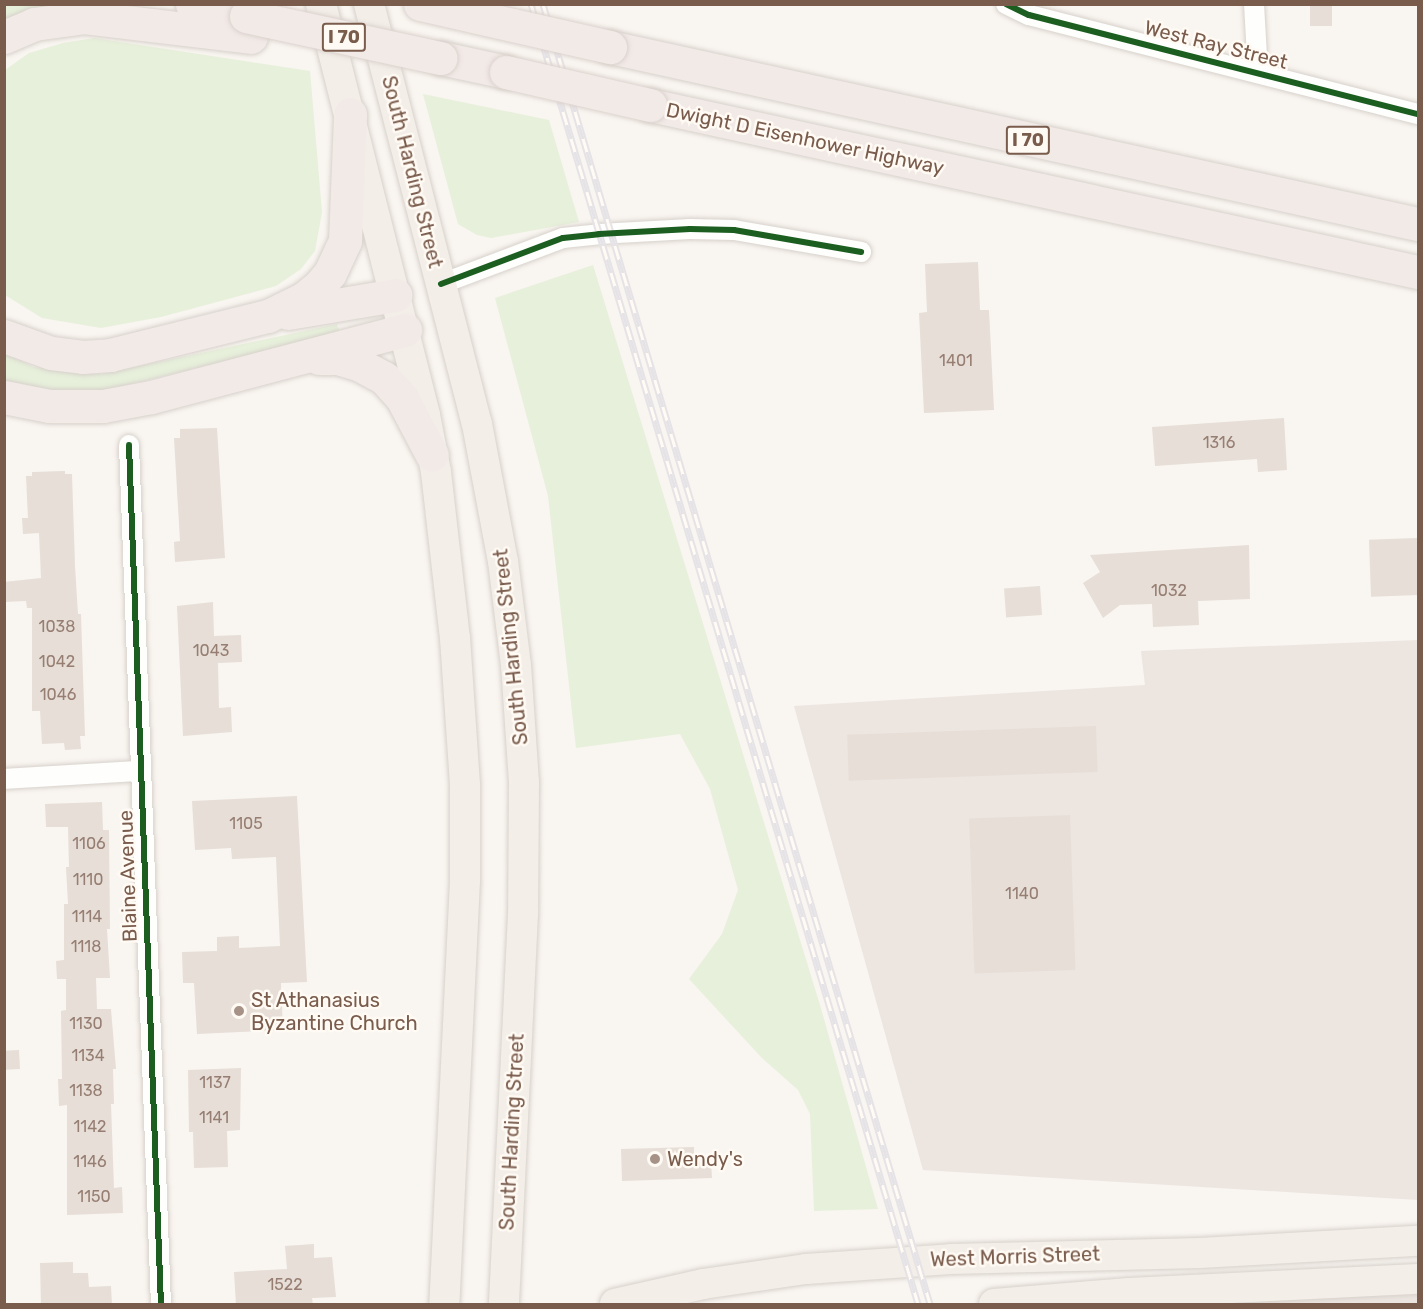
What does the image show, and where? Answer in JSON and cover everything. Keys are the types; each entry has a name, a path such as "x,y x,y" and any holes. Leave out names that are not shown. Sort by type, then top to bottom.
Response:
{"highway":[{"path":"192,4 248,27"},
{"name":"I 70","path":"420,4 1419,224"},
{"path":"469,4 624,50"},
{"path":"4,38 34,24 84,17 248,27"},
{"name":"Dwight D Eisenhower Highway","path":"248,27 441,58 1419,272"},
{"path":"268,316 318,287 339,258 347,222 350,114"},
{"path":"4,336 51,353 98,357 131,351 268,316 395,295"},
{"path":"4,397 49,406 103,406 151,397 405,330"},
{"path":"303,358 337,358 377,372 402,398 432,456"}],"main road":[{"path":"321,4 405,330 432,456 454,628 465,784 465,882 444,1305"},
{"name":"South Harding Street","path":"369,4 477,424 510,607 521,724 524,819 523,914 504,1305"},
{"path":"395,295 441,284"},
{"path":"405,330 441,284"},
{"name":"West Morris Street","path":"615,1305 703,1284 806,1269 974,1258 1200,1252 1419,1241"},
{"path":"994,1305 1129,1293 1419,1279"}],"street":[{"name":"West Ray Street","path":"1006,4 1029,15 1419,114"},
{"path":"1254,4 1258,73"},
{"path":"441,284 553,242 590,235 714,229 753,232 861,252"},
{"name":"Blaine Avenue","path":"129,445 161,1305"},
{"path":"4,779 140,771"}],"shaded area":[{"path":"1418,640 1418,1200 923,1170 794,706 1145,685 1141,651"},
{"path":"1418,1293 1418,1304 1197,1304"}],"green space":[{"path":"44,4 49,6 5,24 5,5"},
{"path":"94,38 310,71 322,212 315,251 301,269 276,286 161,317 101,328 42,318 5,295 5,70 29,53 63,43"},
{"path":"423,94 549,120 579,222 491,238 477,235 458,224"},
{"path":"593,265 820,1005 878,1209 814,1211 810,1114 798,1090 761,1057 689,979 722,934 738,890 710,789 680,734 576,748 548,496 495,298"},
{"path":"337,324 340,333 86,395 5,382 4,352 33,367 102,374"}],"building":[{"path":"1310,4 1332,4 1332,26 1310,26"},
{"path":"978,262 980,310 989,310 994,410 924,413 919,313 927,312 925,264"},
{"path":"1284,418 1287,470 1258,472 1257,459 1155,466 1152,427"},
{"path":"217,428 225,558 175,562 174,542 180,541 174,438 180,438 180,429"},
{"path":"65,471 65,474 72,474 78,614 81,614 85,736 80,736 81,749 65,750 64,743 42,744 40,711 32,711 32,608 27,608 26,601 4,602 4,582 41,578 39,533 23,534 22,518 28,518 26,476 32,476 32,472"},
{"path":"1417,538 1418,595 1371,597 1369,540"},
{"path":"1249,545 1250,599 1198,601 1199,625 1153,627 1152,604 1120,605 1103,618 1083,583 1100,572 1090,555"},
{"path":"1040,586 1042,615 1006,617 1004,589"},
{"path":"213,602 214,636 241,635 242,662 218,663 219,708 231,707 232,732 183,736 177,606"},
{"path":"1096,726 1098,772 849,781 847,735"},
{"path":"297,796 307,982 281,983 283,1030 197,1034 194,983 183,983 182,952 217,951 217,937 239,936 239,948 280,946 276,857 232,859 231,848 195,850 192,801"},
{"path":"102,802 103,830 109,830 110,929 107,929 110,978 96,978 97,1009 111,1009 116,1069 113,1069 114,1104 111,1104 114,1188 122,1187 123,1213 67,1215 67,1105 59,1106 58,1079 62,1079 61,1011 66,1010 66,979 57,979 56,961 64,960 64,904 68,904 66,867 69,867 68,827 46,827 45,804"},
{"path":"1070,815 1075,970 974,973 969,819"},
{"path":"19,1050 20,1069 5,1070 4,1051"},
{"path":"241,1068 240,1130 227,1131 228,1167 194,1168 193,1132 189,1132 188,1070"},
{"path":"694,1147 694,1161 711,1161 712,1178 622,1181 621,1149"},
{"path":"314,1244 314,1258 332,1257 336,1297 312,1298 313,1305 236,1305 234,1272 287,1269 285,1246"},
{"path":"73,1262 73,1273 88,1273 89,1287 111,1286 112,1305 41,1305 40,1263"}],"railway":[{"path":"531,4 918,1304"},
{"path":"543,4 930,1304"}],"cycle path":[{"path":"1006,4 1029,15 1418,114"},
{"path":"441,284 563,238 599,234 690,229 734,230 861,252"},
{"path":"129,445 161,1304"}],"place":[{"name":"St Athanasius Byzantine Church","path":"239,1011"},
{"name":"Wendy's","path":"655,1159"}]}
